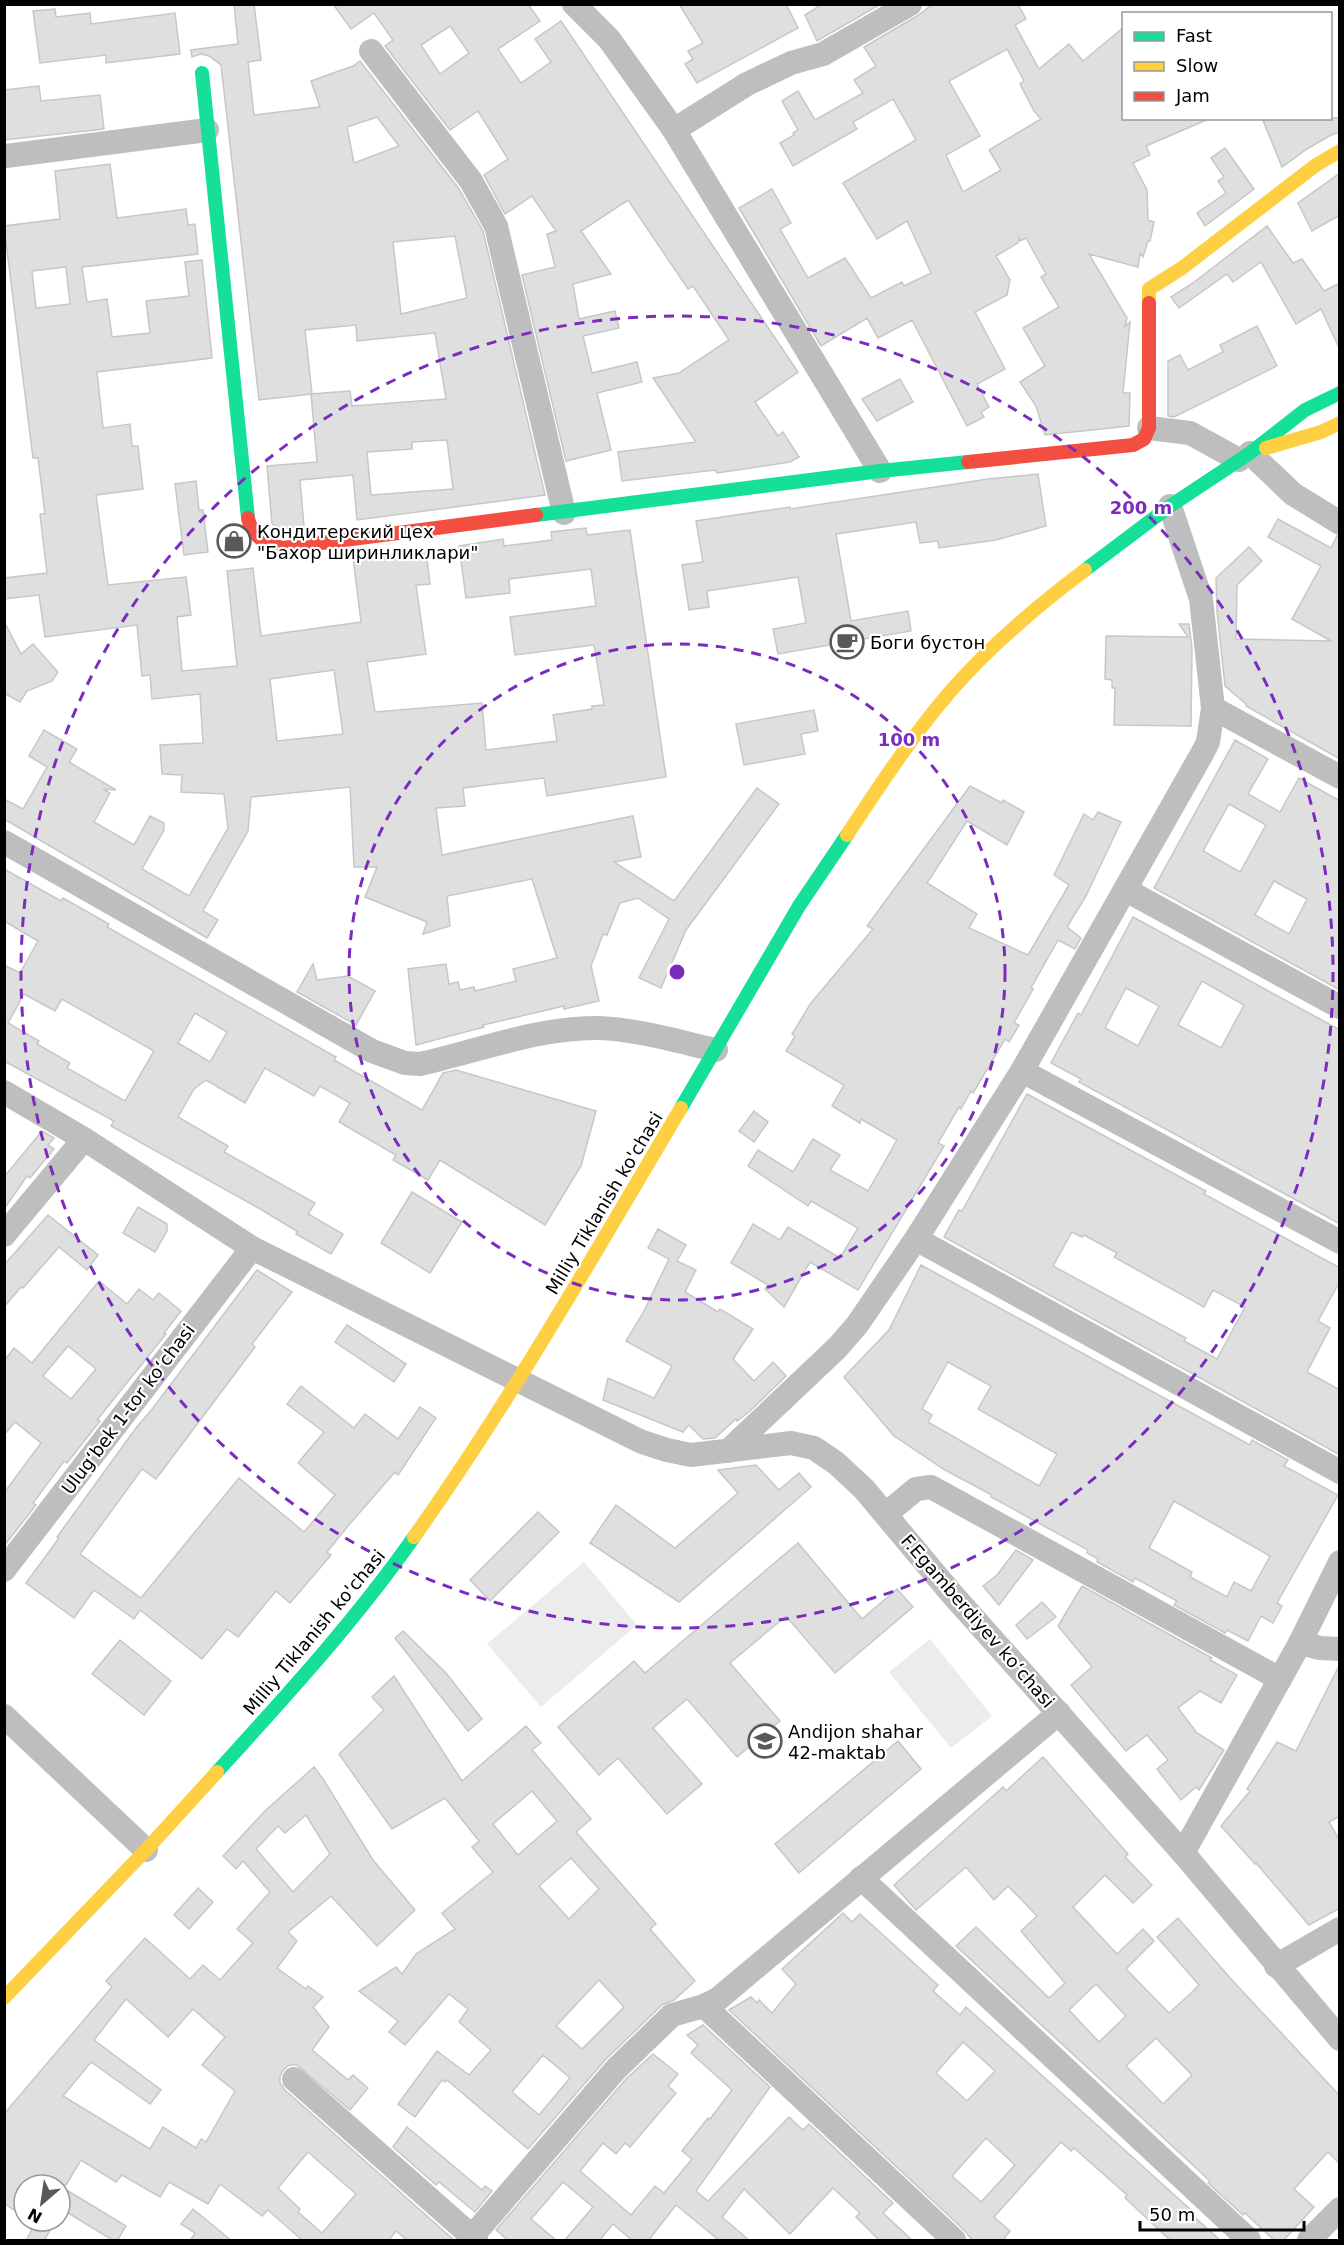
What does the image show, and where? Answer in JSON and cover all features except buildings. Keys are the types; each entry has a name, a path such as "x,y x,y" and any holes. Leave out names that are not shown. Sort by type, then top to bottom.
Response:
{"main road":[{"path":"202,73 248,522 259,539 270,546 283,548 880,471 1133,445 1145,440 1149,428 1149,289 1182,268 1316,165 1340,151"},
{"name":"Milliy Tiklanish ko'chasi","path":"4,1998 146,1850 288,1694 378,1589 458,1475 518,1381 716,1050 799,906 882,782 949,693 1032,610 1170,506 1244,457 1305,410 1340,393"},
{"name":"Milliy Tiklanish ko'chasi","path":"1244,457 1321,432 1340,423"}],"street":[{"path":"574,4 609,39 674,130 880,471"},
{"path":"674,130 747,84 791,63 823,54 910,4"},
{"path":"371,51 471,181 496,226 564,513"},
{"path":"6,156 207,130"},
{"path":"1149,428 1190,433 1244,457 1293,494 1340,523"},
{"path":"728,1451 837,1348 857,1325 916,1239 1022,1071 1208,742 1213,708 1201,599 1170,506"},
{"path":"1213,708 1340,777"},
{"path":"4,842 372,1051 405,1063 420,1064 534,1036 602,1028 716,1050"},
{"path":"1126,890 1340,1007"},
{"path":"1022,1071 1340,1242"},
{"name":"F.Egamberdiyev kо‘chasi","path":"4,1092 84,1139 252,1248 642,1442 691,1455 791,1443 814,1448 836,1463 864,1489 951,1593 1183,1853 1276,1966 1340,2039"},
{"path":"4,1235 84,1139"},
{"path":"916,1239 1340,1472"},
{"name":"Ulug‘bek 1-tor koʻchasi","path":"4,1570 252,1248"},
{"path":"886,1514 916,1489 931,1487 1280,1679"},
{"path":"1183,1853 1300,1642 1340,1562"},
{"path":"1300,1642 1320,1648 1340,1649"},
{"path":"294,2079 472,2239 616,2069 672,2015 704,2006 718,1999 1059,1713"},
{"path":"4,1716 146,1850"},
{"path":"861,1878 1250,2241"},
{"path":"1276,1966 1340,1929"},
{"path":"704,2006 954,2241"},
{"path":"1309,2241 1340,2208"}],"shaded area":[{"path":"584,1562 637,1625 541,1707 487,1644"},
{"path":"930,1639 992,1716 951,1748 889,1672"}],"traffic: fast":[{"path":"202,73 248,518"},
{"path":"1085,570 1170,506 1250,453 1305,410 1340,393"},
{"path":"536,515 968,462"},
{"path":"681,1108 799,906 847,835"},
{"path":"217,1772 344,1628 414,1537"}],"traffic: slow":[{"path":"1149,303 1149,289 1182,268 1316,165 1340,151"},
{"path":"1266,448 1321,432 1340,423"},
{"path":"847,835 909,744 949,693 980,659 1014,628 1085,570"},
{"path":"414,1537 485,1433 681,1108"},
{"path":"4,1998 146,1850 217,1772"}],"traffic: jam":[{"path":"968,462 1133,445 1144,439 1149,428 1149,303"},
{"path":"248,518 256,535 271,545 283,548 536,515"}],"place":[{"name":"Кондитерский цех \"Бахор ширинликлари\"","path":"234,541"},
{"name":"Боги бустон","path":"847,642"},
{"name":"Andijon shahar 42-maktab","path":"765,1741"}]}
